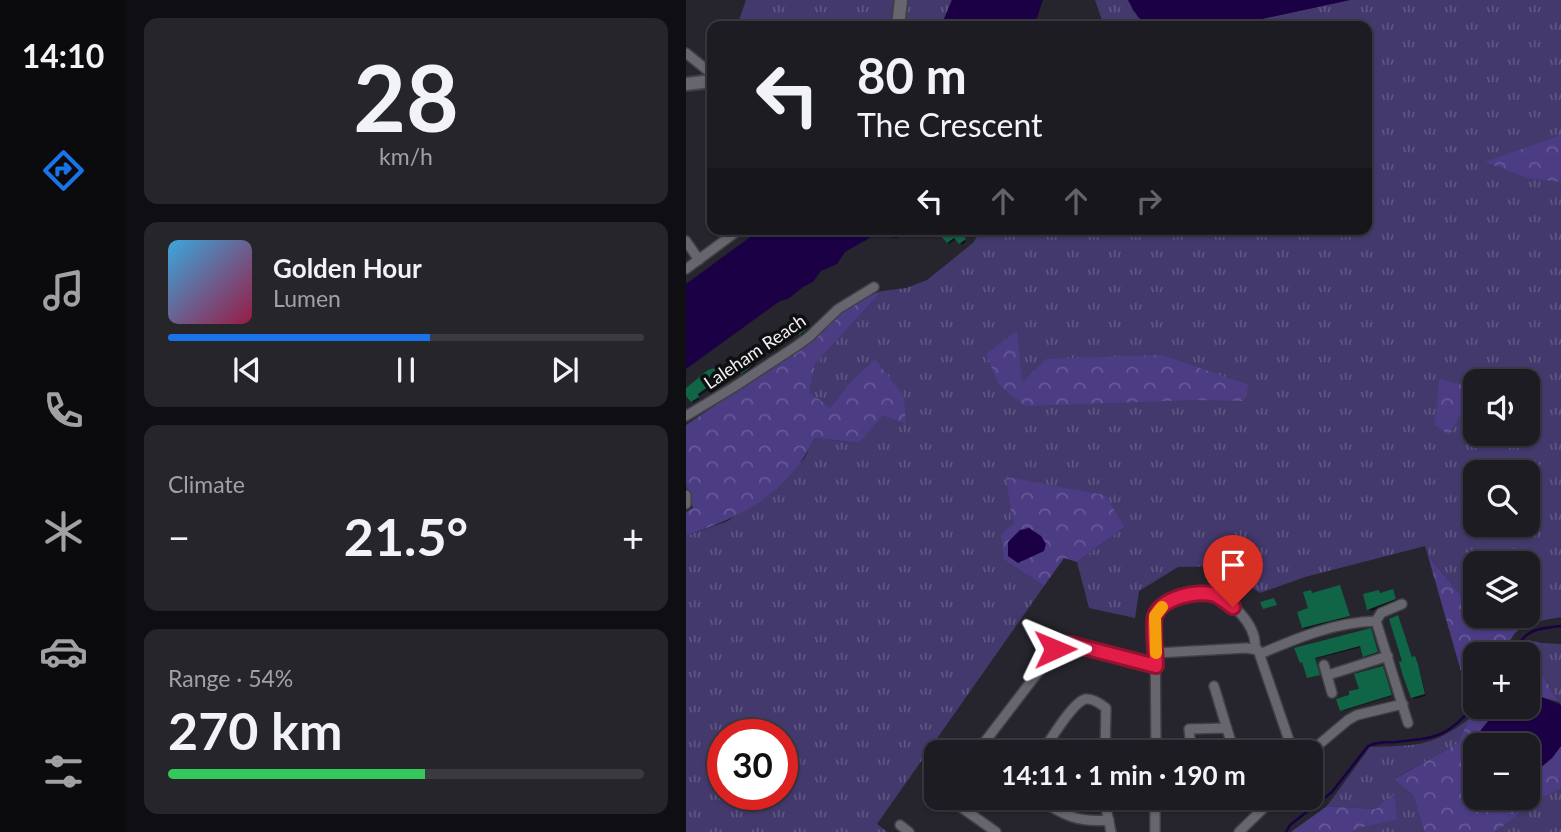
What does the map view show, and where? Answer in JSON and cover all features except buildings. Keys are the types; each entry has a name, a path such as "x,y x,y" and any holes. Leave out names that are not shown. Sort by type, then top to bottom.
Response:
{"street":[{"path":"899,21 901,0"},
{"path":"686,53 707,70"},
{"path":"686,84 707,82"},
{"path":"686,269 732,235"},
{"path":"686,241 699,260"},
{"name":"Laleham Reach","path":"686,416 802,342 838,309 874,287"},
{"path":"686,495 686,504"},
{"path":"1156,740 1155,622 1158,611 1177,598 1199,593 1216,595 1233,607 1251,628 1289,740"},
{"path":"1156,653 1257,651 1345,624 1376,621 1381,614 1402,604"},
{"path":"1376,621 1408,723"},
{"path":"986,740 1059,645 1071,644 1156,666"},
{"path":"1328,676 1388,656"},
{"path":"1324,665 1332,693"},
{"path":"1214,686 1230,740"},
{"path":"1050,740 1076,704 1087,699 1106,708 1105,740"},
{"path":"1323,741 1357,715 1403,704"},
{"path":"1190,738 1189,729 1227,728"},
{"path":"965,810 996,832"},
{"path":"1056,810 1067,817 1110,820"},
{"path":"1107,810 1111,832"},
{"path":"1155,810 1155,832"},
{"path":"1239,832 1262,810"},
{"path":"900,825 909,832"}],"green space":[{"path":"746,0 952,0 943,21 739,21"},
{"path":"1095,0 1128,0 1133,11 1144,21 1102,21"},
{"path":"1350,0 1561,0 1561,617 1540,621 1540,551 1463,551 1463,598 1428,556 1425,546 1305,577 1260,593 1220,566 1178,567 1139,591 1135,618 1089,608 1077,562 1125,527 1104,495 1007,478 1013,524 1004,560 1044,586 936,740 924,740 924,757 877,824 887,832 686,832 686,536 728,521 804,459 815,438 859,443 883,414 906,424 846,387 830,408 810,392 815,364 882,291 906,288 927,280 973,243 978,235 1372,235 1372,21 1252,21"},
{"path":"1561,135 1561,182 1528,178 1485,162"},
{"path":"882,291 815,364 810,392 830,408 846,387 875,359 904,397 906,424 883,415 859,443 815,438 804,458 777,489 745,511 686,536 686,512 693,508 686,486 686,425 811,341 853,302"},
{"path":"1017,331 1022,383 1046,359 1162,355 1249,385 1243,401 1195,400 1025,406 999,385 986,354"},
{"path":"1439,379 1463,385 1463,410 1449,435 1435,425"},
{"path":"1006,477 1105,495 1125,527 1077,562 1064,558 1044,586 1004,560 1001,534 1013,524"},
{"path":"1428,556 1463,598 1463,628 1522,628 1509,642 1463,642 1463,678"},
{"path":"1561,644 1561,705 1540,671 1540,645"},
{"path":"1540,671 1559,702 1540,697"},
{"path":"1469,719 1458,743 1395,778 1413,795 1424,832 1351,832 1376,809 1327,806 1370,747 1422,743"},
{"path":"1469,719 1493,719 1481,733 1463,733 1463,810 1523,810 1495,832 1424,832 1413,795 1394,779 1458,743"},
{"path":"1561,746 1561,789 1540,798 1540,768"},
{"path":"1561,789 1561,832 1495,832 1523,810 1540,810 1540,797"},
{"path":"1394,793 1397,819 1351,832 1291,832 1327,806 1376,809"}],"shaded area":[{"path":"952,0 1043,0 1036,21 943,21"},
{"path":"1128,0 1350,0 1252,21 1143,21"},
{"path":"753,235 901,235 897,238 873,236 845,252 837,264 821,271 813,282 788,299 780,301 686,369 686,284"},
{"path":"1029,528 1041,536 1046,544 1044,551 1018,563 1008,556 1008,542 1020,530"},
{"path":"1540,697 1561,705 1561,746 1540,768 1540,733 1479,733 1491,719 1540,719"}],"waterway":[{"path":"1520,642 1531,632 1561,626"},
{"path":"1286,832 1290,825 1332,792 1368,746 1381,742 1432,737 1449,730 1463,718"}],"slow traffic":[{"path":"1156,653 1155,616 1162,607"}],"route":[{"path":"1055,649 1065,643 1071,644 1156,666 1155,616 1161,607 1190,593 1216,595 1233,607"}]}
